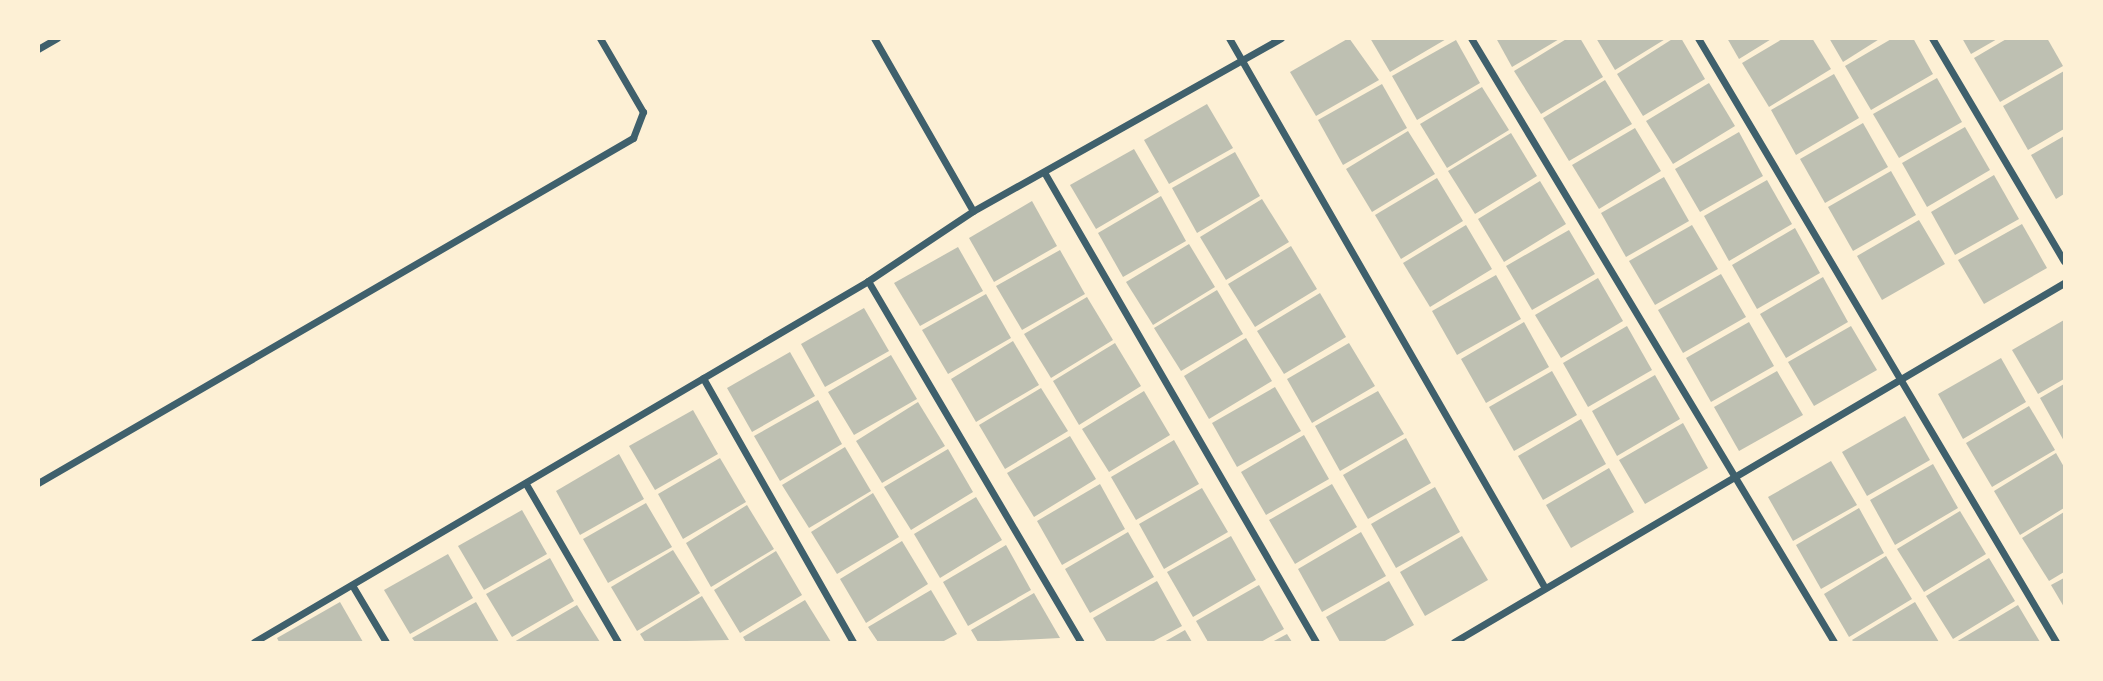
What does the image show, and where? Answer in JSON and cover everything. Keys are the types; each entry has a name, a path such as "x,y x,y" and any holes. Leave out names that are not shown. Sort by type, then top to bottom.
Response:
{"street":[{"path":"38,50 57,38"},
{"path":"38,483 633,138 643,111 600,38"},
{"path":"874,38 974,211"},
{"path":"1229,38 1545,588"},
{"path":"254,642 868,281 974,211 1280,38"},
{"path":"1471,38 1835,642"},
{"path":"1698,38 2056,642"},
{"path":"1932,38 2064,261"},
{"path":"1044,172 1316,642"},
{"path":"868,281 1082,642"},
{"path":"1454,642 1735,472 2064,283"},
{"path":"703,378 853,642"},
{"path":"526,484 618,642"},
{"path":"352,585 386,642"}],"building":[{"path":"1349,38 1379,80 1316,116 1290,72"},
{"path":"1370,38 1448,38 1390,72"},
{"path":"1496,38 1561,38 1512,67"},
{"path":"1568,38 1580,38 1603,77 1541,114 1514,71"},
{"path":"1596,38 1667,38 1615,70"},
{"path":"1674,38 1681,38 1705,79 1643,116 1617,74"},
{"path":"1727,38 1773,38 1739,59"},
{"path":"1784,38 1812,38 1831,69 1769,107 1742,63"},
{"path":"1829,38 1881,38 1843,62"},
{"path":"1893,38 1913,38 1933,74 1871,110 1845,66"},
{"path":"1962,38 1999,38 1971,54"},
{"path":"2008,38 2047,38 2063,66 2000,102 1974,58"},
{"path":"1456,40 1480,83 1417,120 1392,76"},
{"path":"2064,71 2064,129 2028,150 2003,106"},
{"path":"1834,74 1859,118 1796,155 1771,110"},
{"path":"1937,78 1962,122 1899,158 1873,114"},
{"path":"1605,80 1632,124 1569,161 1543,118"},
{"path":"1709,83 1735,126 1673,164 1646,121"},
{"path":"1382,84 1407,128 1343,165 1318,120"},
{"path":"1482,87 1509,130 1447,168 1420,124"},
{"path":"1207,104 1233,148 1169,184 1144,140"},
{"path":"1863,123 1888,167 1825,203 1800,159"},
{"path":"1965,127 1990,170 1927,207 1902,163"},
{"path":"1635,128 1661,171 1599,209 1572,165"},
{"path":"1408,131 1435,174 1372,212 1346,169"},
{"path":"1739,132 1763,176 1700,212 1675,169"},
{"path":"1511,133 1537,176 1475,214 1448,171"},
{"path":"2064,136 2064,194 2056,199 2031,155"},
{"path":"1134,149 1159,192 1096,229 1070,185"},
{"path":"1235,152 1260,196 1197,233 1172,188"},
{"path":"1891,171 1916,215 1853,251 1828,207"},
{"path":"1994,175 2019,219 1955,255 1931,212"},
{"path":"1664,177 1689,221 1626,257 1601,213"},
{"path":"1437,178 1463,221 1401,259 1375,215"},
{"path":"1767,180 1792,224 1729,261 1704,216"},
{"path":"1540,181 1566,224 1504,262 1478,219"},
{"path":"1161,196 1186,241 1123,277 1098,233"},
{"path":"1262,199 1289,242 1226,280 1200,237"},
{"path":"1032,201 1057,246 994,282 969,238"},
{"path":"1919,220 1945,264 1882,300 1857,256"},
{"path":"2022,224 2047,268 1984,304 1958,260"},
{"path":"1466,225 1492,269 1430,307 1403,263"},
{"path":"1692,225 1718,269 1655,305 1629,261"},
{"path":"1795,228 1820,273 1757,309 1732,265"},
{"path":"1569,230 1595,274 1532,310 1506,266"},
{"path":"1189,244 1215,287 1153,325 1126,282"},
{"path":"1291,246 1317,289 1255,327 1228,284"},
{"path":"958,247 983,291 920,326 894,283"},
{"path":"1060,250 1085,294 1022,330 996,286"},
{"path":"1721,274 1746,317 1683,353 1658,310"},
{"path":"1496,275 1521,319 1457,355 1432,311"},
{"path":"1823,277 1848,322 1786,358 1760,314"},
{"path":"1598,278 1623,321 1561,358 1535,315"},
{"path":"1217,290 1243,334 1181,371 1154,328"},
{"path":"1320,293 1346,337 1284,374 1257,331"},
{"path":"986,294 1011,338 948,374 922,330"},
{"path":"1087,297 1113,340 1051,378 1024,334"},
{"path":"864,308 889,351 825,387 801,344"},
{"path":"2064,320 2064,379 2038,394 2012,350"},
{"path":"1524,322 1549,367 1486,403 1461,359"},
{"path":"1749,322 1774,366 1711,402 1686,358"},
{"path":"1627,326 1652,370 1588,407 1563,363"},
{"path":"1851,326 1877,370 1814,406 1788,362"},
{"path":"1246,338 1272,381 1209,419 1184,376"},
{"path":"1013,341 1039,385 976,422 951,379"},
{"path":"1115,343 1141,386 1079,425 1053,381"},
{"path":"1349,343 1375,386 1312,423 1287,379"},
{"path":"790,352 815,396 752,432 727,388"},
{"path":"891,355 917,399 854,435 828,392"},
{"path":"2001,358 2026,402 1963,439 1938,394"},
{"path":"1552,371 1577,415 1514,451 1489,407"},
{"path":"1777,371 1803,415 1739,451 1714,407"},
{"path":"1655,375 1680,419 1617,456 1592,411"},
{"path":"2064,384 2064,441 2040,398"},
{"path":"1275,387 1301,431 1237,467 1212,423"},
{"path":"1041,388 1068,431 1005,469 979,425"},
{"path":"1144,391 1170,435 1109,472 1082,429"},
{"path":"1378,391 1404,434 1340,471 1315,426"},
{"path":"818,400 842,444 780,481 754,436"},
{"path":"918,402 945,446 882,483 856,441"},
{"path":"2029,406 2055,450 1992,487 1966,443"},
{"path":"693,410 718,454 655,490 629,446"},
{"path":"1905,416 1930,460 1867,496 1842,452"},
{"path":"1581,419 1606,464 1543,500 1518,456"},
{"path":"1683,423 1708,468 1645,504 1619,460"},
{"path":"1304,435 1329,479 1266,515 1241,472"},
{"path":"1070,436 1096,479 1034,517 1007,473"},
{"path":"1406,438 1431,483 1368,519 1343,475"},
{"path":"1174,440 1199,484 1136,520 1111,477"},
{"path":"845,447 871,491 809,528 782,485"},
{"path":"948,449 973,492 911,530 884,487"},
{"path":"2056,453 2064,467 2064,508 2020,535 1994,491"},
{"path":"619,454 644,499 580,535 556,491"},
{"path":"720,458 746,502 683,539 658,494"},
{"path":"1831,461 1857,505 1793,541 1768,497"},
{"path":"1933,464 1958,508 1895,545 1870,500"},
{"path":"1609,468 1634,512 1571,548 1546,505"},
{"path":"1100,484 1125,529 1062,565 1037,521"},
{"path":"1332,484 1357,527 1295,564 1269,520"},
{"path":"1435,487 1460,532 1396,568 1371,524"},
{"path":"1202,488 1228,532 1164,569 1139,524"},
{"path":"873,493 899,537 837,574 811,532"},
{"path":"976,497 1002,540 940,578 914,534"},
{"path":"646,503 672,547 608,583 583,539"},
{"path":"747,505 774,549 711,587 686,543"},
{"path":"1859,508 1884,553 1821,589 1796,545"},
{"path":"522,510 547,554 484,590 458,546"},
{"path":"1960,511 1986,554 1924,592 1897,549"},
{"path":"2064,512 2064,572 2049,581 2022,538"},
{"path":"1128,532 1154,577 1090,613 1065,569"},
{"path":"1361,532 1386,576 1322,612 1298,569"},
{"path":"1231,536 1256,580 1193,617 1167,572"},
{"path":"1462,536 1488,580 1425,616 1400,572"},
{"path":"902,541 928,584 866,623 840,579"},
{"path":"1006,545 1031,590 968,626 943,582"},
{"path":"673,550 700,593 637,631 611,587"},
{"path":"776,551 802,595 740,633 714,590"},
{"path":"448,554 473,598 410,634 384,590"},
{"path":"1886,556 1912,599 1849,637 1824,594"},
{"path":"550,558 574,601 512,637 486,594"},
{"path":"1989,558 2015,601 1953,639 1926,596"},
{"path":"2064,578 2064,607 2051,585"},
{"path":"1157,581 1182,626 1152,642 1107,642 1093,618"},
{"path":"1389,581 1414,625 1383,642 1340,642 1326,617"},
{"path":"1259,585 1284,629 1261,642 1208,642 1196,621"},
{"path":"931,590 957,634 942,642 878,642 868,627"},
{"path":"1034,593 1060,638 978,642 971,630"},
{"path":"702,596 729,640 645,642 640,634"},
{"path":"805,600 831,642 746,642 743,637"},
{"path":"340,602 363,642 279,642 277,638"},
{"path":"476,602 499,642 415,642 412,638"},
{"path":"1915,602 1939,642 1852,640"},
{"path":"577,605 600,642 514,642"},
{"path":"2018,605 2040,642 1956,642"},
{"path":"1185,630 1192,642 1164,642"},
{"path":"1287,634 1292,642 1272,642"}]}
